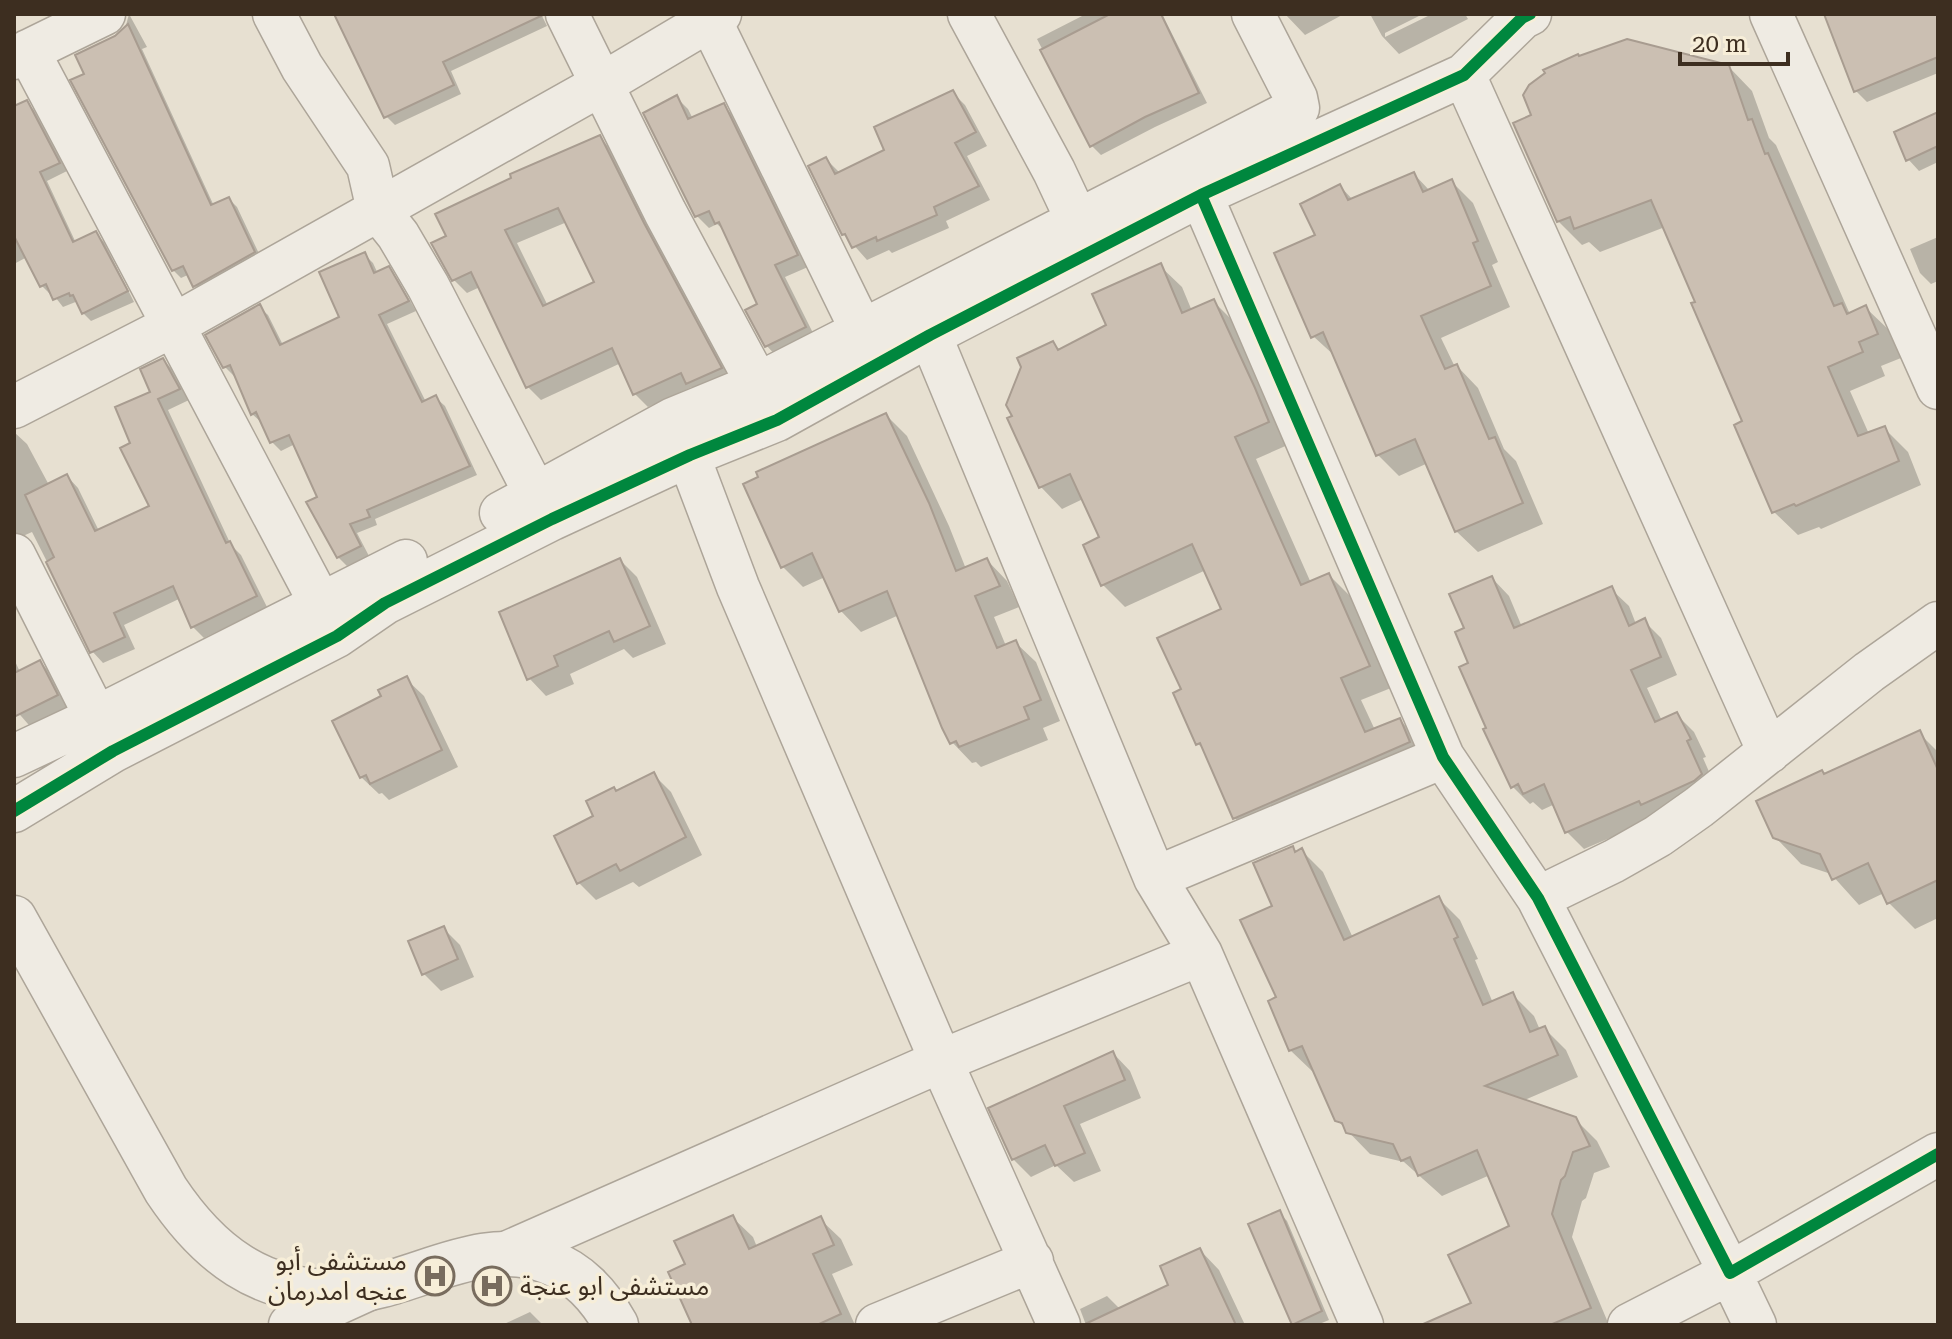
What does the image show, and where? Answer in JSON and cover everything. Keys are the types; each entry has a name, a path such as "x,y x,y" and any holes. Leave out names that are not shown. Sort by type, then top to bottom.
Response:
{"street":[{"path":"104,14 21,54 330,620"},
{"path":"274,14 302,67 368,166 378,210 398,235 428,286 536,495"},
{"path":"567,14 665,212 777,420"},
{"path":"969,14 1054,171 1078,222"},
{"path":"330,620 385,603 552,519 682,437 758,384 1298,108 1296,98 1253,14"},
{"path":"1771,14 1938,388"},
{"path":"14,756 105,734 330,620 536,495 682,437 777,420 930,335 1201,195 1464,75 1524,15"},
{"path":"14,407 172,326 602,84 712,16 862,331"},
{"path":"1464,75 1769,752"},
{"path":"1201,195 1443,757 1538,898 1755,1325"},
{"path":"930,335 1155,878 1201,954 1362,1325"},
{"path":"682,437 738,587 941,1061 1059,1325"},
{"path":"14,555 105,734"},
{"path":"1538,898 1658,836 1869,672 1938,623"},
{"path":"14,811 105,734"},
{"path":"1155,878 1443,757"},
{"path":"14,918 166,1190 185,1219 209,1245 239,1266 271,1281 294,1287 340,1292 376,1287"},
{"path":"506,1253 941,1061 1201,954"},
{"path":"1629,1325 1730,1273 1938,1154"},
{"path":"290,1325 376,1287 476,1256 506,1253 534,1256 561,1266 585,1282 604,1304 616,1325"},
{"path":"877,1325 1032,1261"}],"building":[{"path":"334,14 543,15 443,62 454,85 384,118"},
{"path":"1110,14 1161,14 1199,93 1145,117 1090,147 1040,50"},
{"path":"1824,14 1938,14 1938,57 1854,92"},
{"path":"128,24 211,205 229,197 255,252 193,287 183,266 172,271 70,80 84,74 75,55 115,36"},
{"path":"1627,39 1729,65 1748,120 1752,119 1765,154 1768,153 1834,306 1842,303 1847,314 1866,305 1878,334 1859,342 1863,352 1828,367 1858,436 1885,426 1899,461 1796,506 1794,504 1772,513 1734,425 1742,421 1651,200 1574,229 1570,217 1557,222 1513,123 1531,115 1523,95 1529,85 1545,73 1543,70 1578,54"},
{"path":"953,90 976,132 955,143 979,186 934,207 937,215 877,241 876,237 852,248 845,234 842,235 808,166 826,157 835,174 884,150 874,127"},
{"path":"677,95 688,119 724,103 798,255 775,265 806,327 765,347 745,310 757,304 719,222 715,224 709,211 695,217 643,113"},
{"path":"27,100 60,163 40,172 73,242 96,231 128,291 82,314 73,295 69,293 53,300 46,284 40,287 14,236 14,106"},
{"path":"1938,112 1938,146 1906,161 1894,132"},
{"path":"600,135 722,368 686,384 681,373 633,395 612,348 526,388 471,272 452,281 431,243 446,236 435,214 511,178 510,174","holes":["558,208 594,282 543,306 505,230"]},
{"path":"1414,172 1423,192 1452,179 1478,241 1473,243 1491,286 1421,316 1445,369 1457,364 1489,439 1495,437 1523,503 1455,532 1415,439 1376,456 1323,332 1311,338 1274,253 1315,235 1300,204 1340,184 1348,200"},
{"path":"365,252 374,273 389,266 409,301 379,315 422,402 436,395 470,466 367,510 370,517 350,524 361,546 337,558 306,502 317,497 289,435 270,443 256,412 251,415 230,365 223,368 205,335 260,304 280,345 339,317 319,272"},
{"path":"1161,263 1182,313 1214,299 1255,388 1269,422 1235,437 1301,585 1329,573 1370,666 1341,678 1365,732 1400,718 1410,742 1233,819 1200,743 1196,745 1173,693 1181,689 1157,638 1221,609 1192,544 1101,586 1083,545 1099,537 1070,474 1039,488 1007,418 1012,416 1006,405 1021,367 1017,358 1053,341 1058,350 1106,325 1092,294"},
{"path":"163,358 180,389 158,399 226,543 230,541 257,596 191,628 173,586 114,613 125,637 90,653 46,562 54,557 25,495 67,474 95,531 149,506 120,448 130,443 115,407 150,392 140,369"},
{"path":"886,413 929,503 956,571 987,558 1000,586 975,596 997,648 1016,640 1041,700 1024,707 1029,719 959,747 956,741 950,744 942,728 887,591 839,612 812,553 781,568 743,484 758,477 756,472"},
{"path":"620,558 650,626 614,642 609,631 554,656 558,666 527,680 499,612"},
{"path":"1492,576 1514,628 1612,586 1629,626 1645,618 1661,657 1631,670 1655,722 1677,712 1691,739 1687,741 1702,774 1694,781 1641,805 1639,801 1565,833 1544,784 1523,794 1518,784 1511,788 1483,729 1486,728 1459,667 1468,663 1455,632 1464,628 1449,594"},
{"path":"40,660 58,695 14,717 14,673"},
{"path":"407,676 442,750 370,784 366,775 360,778 332,721 381,696 378,690"},
{"path":"1920,730 1938,770 1938,880 1887,904 1868,863 1832,880 1820,854 1773,838 1756,801"},
{"path":"654,772 686,837 620,871 616,864 577,884 554,836 593,816 586,801 614,787 616,791"},
{"path":"1293,846 1295,852 1302,848 1344,940 1439,896 1483,1005 1513,992 1530,1032 1545,1026 1558,1055 1485,1086 1576,1117 1590,1146 1573,1152 1552,1214 1591,1308 1550,1325 1421,1325 1471,1303 1448,1255 1509,1226 1477,1150 1418,1176 1410,1157 1401,1161 1393,1144 1346,1133 1342,1123 1335,1121 1302,1046 1289,1051 1268,1001 1276,997 1240,920 1272,906 1253,863"},
{"path":"444,926 458,959 422,975 408,941"},
{"path":"1113,1051 1125,1080 1064,1106 1085,1153 1055,1166 1045,1145 1012,1160 988,1108"},
{"path":"1280,1210 1322,1311 1292,1325 1248,1224"},
{"path":"733,1215 749,1249 821,1216 834,1245 813,1254 841,1314 817,1325 692,1325 668,1272 685,1264 674,1241"},
{"path":"1200,1248 1236,1325 1083,1325 1168,1285 1160,1266"}],"cycle path":[{"path":"14,811 113,751 337,636 385,603 552,519 690,455 777,420 930,335 1201,195 1464,75 1522,18 1530,14"},
{"path":"1201,195 1443,757 1538,898 1730,1273 1938,1154"}],"place":[{"name":"مستشفى أبو عنجه امدرمان","path":"435,1276"},
{"name":"مستشفى ابو عنجة","path":"492,1286"}]}
